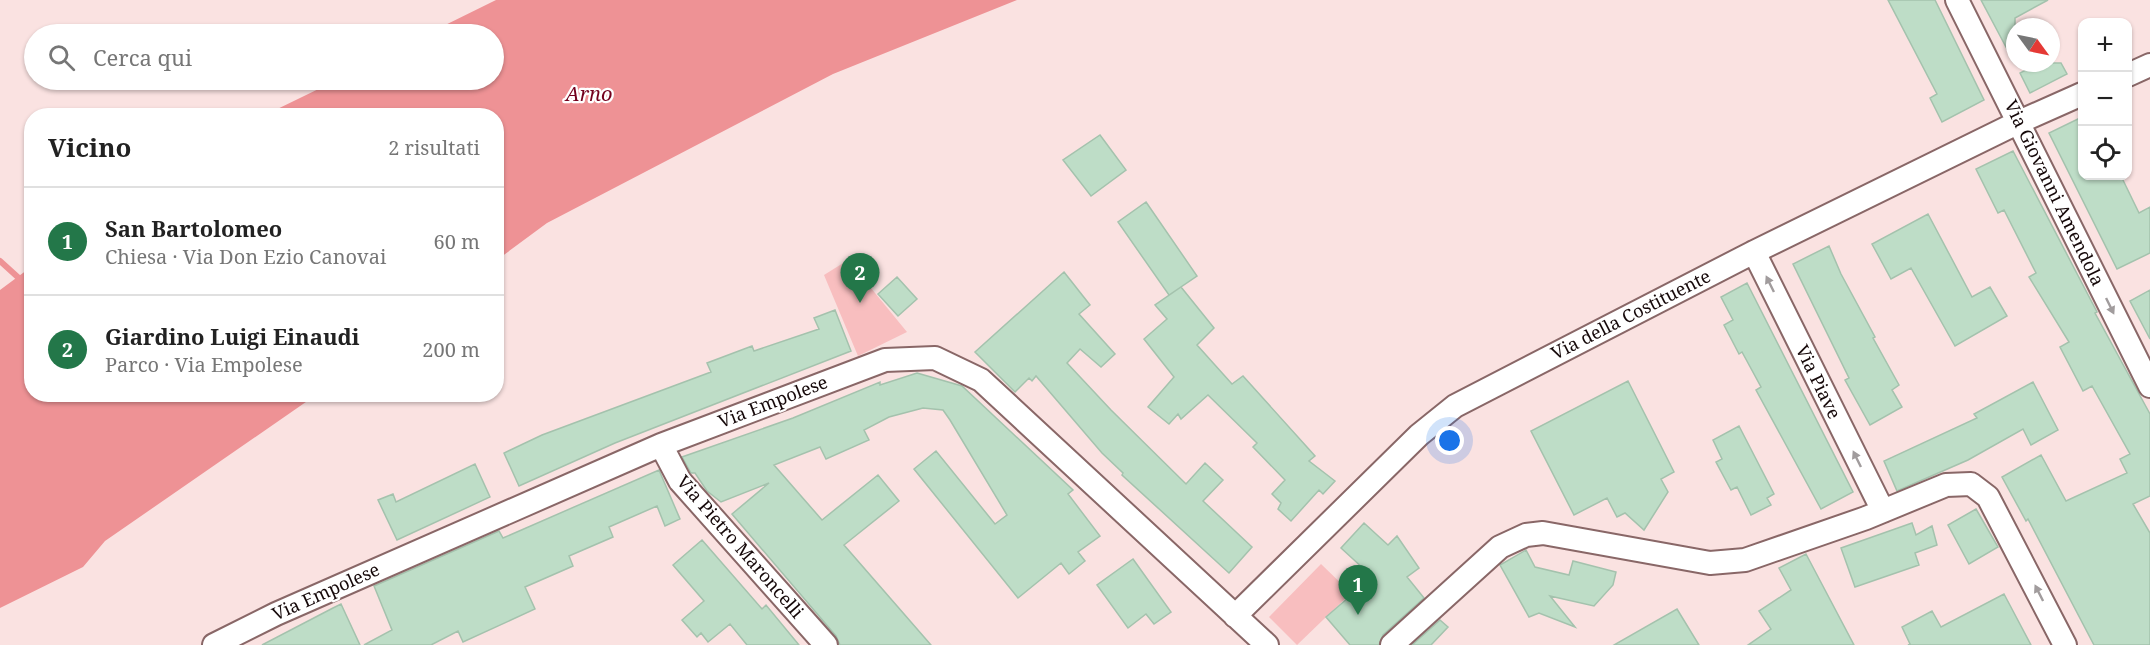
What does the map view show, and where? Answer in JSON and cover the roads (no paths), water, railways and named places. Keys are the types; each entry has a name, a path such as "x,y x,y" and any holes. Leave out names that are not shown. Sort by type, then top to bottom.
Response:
{"street":[{"name":"Via Giovanni Amendola","path":"1957,0 2147,373"},
{"path":"2132,73 2150,65"},
{"name":"Via della Costituente","path":"1235,616 1439,417 1480,393 1754,252 2019,122 2078,96"},
{"name":"Via Piave","path":"1754,252 1883,511"},
{"name":"Via Empolese","path":"214,645 276,614 661,445 885,360 935,358 981,381 1267,645"},
{"name":"Via Pietro Maroncelli","path":"661,445 680,481 826,645"},
{"path":"1392,645 1500,547 1526,535 1543,533 1710,563 1745,560 1778,551 1946,485 1971,484 1988,497 2065,645"}],"water":[{"name":"Arno","path":"496,0 1017,0 833,74 547,223 504,255 504,108 279,108 316,90 504,90 504,24 447,24"},
{"path":"24,272 24,402 306,402 105,541 83,567 0,608 0,290"}],"waterway":[{"path":"0,261 24,283"}],"place":[{"name":"Giardino Luigi Einaudi","path":"860,303"},
{"name":"San Bartolomeo","path":"1358,615"}]}
